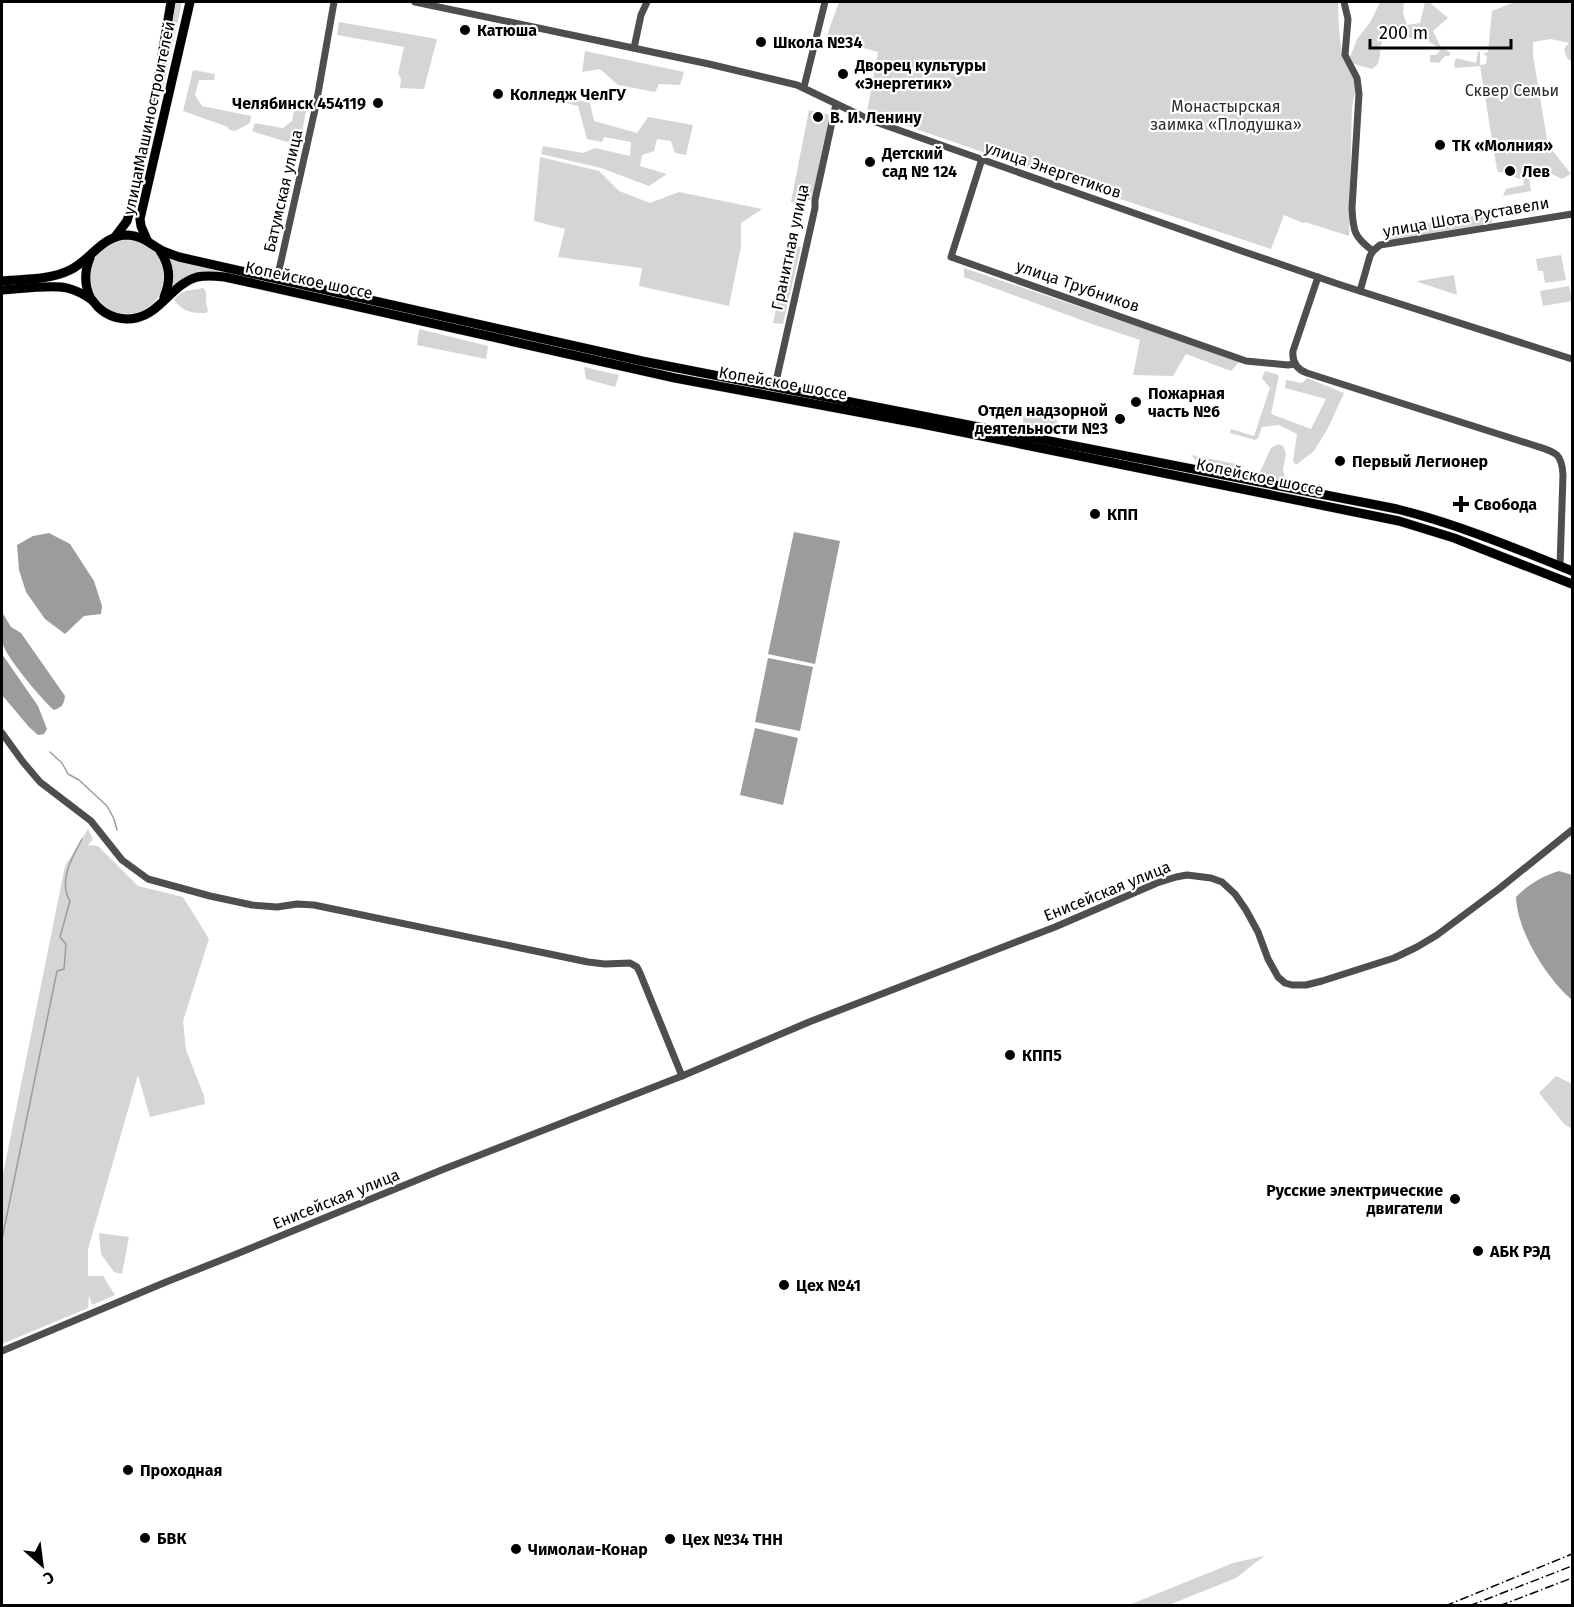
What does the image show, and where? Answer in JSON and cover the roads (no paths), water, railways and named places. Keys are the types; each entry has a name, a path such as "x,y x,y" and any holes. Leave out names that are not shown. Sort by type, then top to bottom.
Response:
{"main road":[{"name":"улица Машиностроителей","path":"115,237 129,216 155,97 171,2"},
{"name":"улица Машиностроителей","path":"147,240 140,219 190,2"},
{"path":"155,97 167,100"},
{"path":"2,281 42,278 60,274 76,267 103,243 115,237 135,236 147,240"},
{"name":"Копейское шоссе","path":"147,240 159,249 179,257 774,391 1108,457 1396,509 1426,516 1499,541 1572,571"},
{"path":"158,306 165,296 169,278 168,266 159,249"},
{"path":"92,300 85,276 87,264 93,253"},
{"name":"Копейское шоссе","path":"2,290 61,287 74,290 92,300 108,315 122,319 142,317 158,306 175,289 192,279 204,276 225,278 675,378 774,391"},
{"name":"Копейское шоссе","path":"1108,457 1399,521 1454,538 1572,584"},
{"name":"улица Трубников","path":"1559,578 1560,566"}],"street":[{"name":"Батумская улица","path":"277,279 316,105 334,2"},
{"name":"улица Энергетиков","path":"415,2 454,5 804,87 870,120 1318,278 1572,359"},
{"path":"634,48 641,15 647,2"},
{"path":"804,87 825,2"},
{"path":"1344,2 1348,19 1345,55 1358,78 1359,94 1353,225 1356,236 1372,251"},
{"name":"Гранитная улица","path":"774,391 836,104"},
{"name":"улица Трубников","path":"982,159 951,257 1246,361 1295,364 1306,373 1536,446 1557,455 1562,462 1563,475 1560,566"},
{"name":"улица Шота Руставели","path":"1360,291 1372,251 1380,245 1572,214"},
{"path":"1295,364 1293,351 1318,278"},
{"path":"2,733 40,782 91,821 122,860 148,879 194,892 264,907 314,905 588,962 630,963 637,967 640,973 682,1076"},
{"name":"Енисейская улица","path":"2,1351 444,1169 682,1076 809,1022 1055,927 1157,883 1176,877 1199,876 1221,882 1246,909 1276,974 1285,982 1301,986 1394,958 1417,947 1437,935 1500,888 1572,830"}],"waterway":[{"path":"50,752 62,763 68,774 79,780 107,806 117,830"},
{"path":"2,1239 57,971 64,969 66,944 60,937 70,901 65,886 66,878 82,839"}],"railway":[{"path":"1445,1606 1572,1554"},
{"path":"1469,1606 1572,1566"},
{"path":"1499,1606 1572,1578"}],"place":[{"name":"Катюша","path":"465,30"},
{"name":"Школа №34","path":"761,42"},
{"name":"Дворец культуры «Энергетик»","path":"843,74"},
{"name":"Колледж ЧелГУ","path":"498,94"},
{"name":"Челябинск 454119","path":"378,103"},
{"name":"В. И. Ленину","path":"818,117"},
{"name":"ТК «Молния»","path":"1440,145"},
{"name":"Детский сад № 124","path":"870,162"},
{"name":"Лев","path":"1510,171"},
{"name":"Пожарная часть №6","path":"1136,402"},
{"name":"Отдел надзорной деятельности №3","path":"1120,419"},
{"name":"Первый Легионер","path":"1340,461"},
{"name":"Свобода","path":"1461,504"},
{"name":"КПП","path":"1095,514"},
{"name":"КПП5","path":"1010,1055"},
{"name":"Русские электрические двигатели","path":"1455,1199"},
{"name":"АБК РЭД","path":"1478,1251"},
{"name":"Цех №41","path":"784,1285"},
{"name":"Проходная","path":"128,1470"},
{"name":"БВК","path":"145,1538"},
{"name":"Цех №34 ТНН","path":"670,1539"},
{"name":"Чимолаи-Конар","path":"516,1549"}],"park label":[{"name":"Сквер Семьи","path":"1512,90"},
{"name":"Монастырская заимка «Плодушка»","path":"1226,115"}]}
